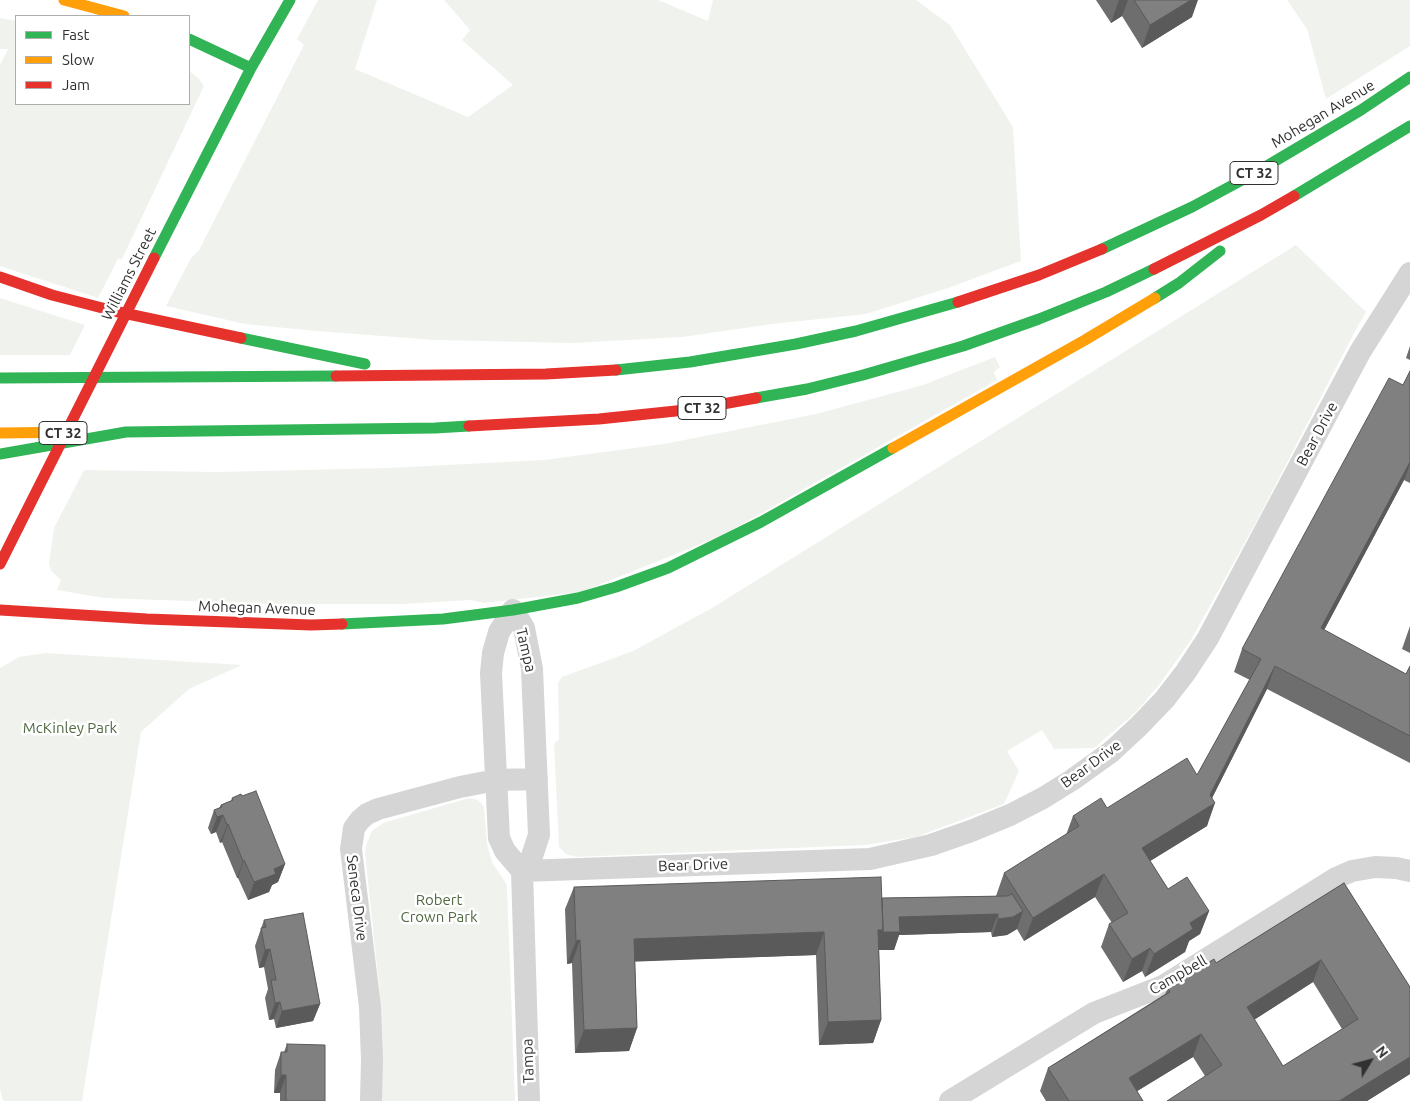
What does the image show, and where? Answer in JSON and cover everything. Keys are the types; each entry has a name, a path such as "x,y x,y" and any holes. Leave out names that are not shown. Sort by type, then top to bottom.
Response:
{"main road":[{"path":"64,0 120,15"},
{"name":"Williams Street","path":"0,564 251,68 290,0"},
{"path":"190,39 251,68"},
{"name":"Mohegan Avenue","path":"425,376 573,373 663,366 739,355 856,331 932,311 1008,286 1090,255 1161,223 1222,191 1353,114 1410,77"},
{"name":"CT 32","path":"0,433 435,428 535,424 648,415 770,397 846,380 908,363 1039,319 1132,280 1245,224 1314,185 1410,126"},
{"name":"Mohegan Avenue","path":"0,610 147,619 311,625 370,624 443,619 513,610 578,598 616,587 668,568 761,522 1143,306 1179,283 1219,251 1245,224"},
{"path":"0,277 52,295 114,312 425,376"},
{"name":"CT 32","path":"0,378 425,376"},
{"path":"0,454 126,432"}],"street":[{"name":"Bear Drive","path":"522,871 870,859 932,845 972,831 1019,811 1072,780 1111,752 1164,700 1208,638 1360,352 1410,273"},
{"name":"Tampa","path":"522,871 504,851 499,838 491,673 493,653 499,632 513,610 524,628 532,669 539,835 531,859 522,871 529,1101"},
{"name":"Seneca Drive","path":"371,1101 370,1008 351,849 354,828 367,814 378,809 460,787 496,780 537,779"},
{"name":"Campbell","path":"950,1101 1094,1013 1163,986 1336,878 1352,871 1375,867 1410,871"}],"green space":[{"path":"318,0 377,0 355,69 468,117 513,85 462,40 470,30 444,0 658,0 708,21 713,0 916,0 950,25 1013,127 1021,261 948,288 866,314 772,324 682,337 573,343 435,340 316,331 245,324 166,306 191,258 199,250 304,45 297,39"},
{"path":"1287,0 1410,0 1410,46 1326,99 1307,29"},
{"path":"0,18 15,21 15,105 190,105 190,72 204,86 122,259 118,259 98,298 0,266 0,65 8,49 0,49"},
{"path":"1296,245 1366,312 1260,515 1191,640 1159,685 1136,712 1094,748 1054,749 1042,730 1007,751 1019,771 1004,804 916,837 865,845 576,857 566,854 559,847 554,744 559,739 558,683 562,677 633,651 712,608"},
{"path":"0,298 85,325 70,355 0,355"},
{"path":"995,357 1000,367 994,372 997,380 721,536 581,592 484,603 471,600 402,604 271,604 104,598 57,590 61,580 51,571 49,563 54,528 84,470 218,472 388,468 544,460 664,444 816,414 923,385"},
{"name":"McKinley Park","path":"45,653 242,665 189,689 141,732 82,1101 3,1101 0,1089 0,668 19,657"},
{"name":"Robert Crown Park","path":"469,798 478,800 484,807 487,844 490,855 493,864 507,887 515,1101 382,1101 382,1041 379,986 365,853 366,845 372,831 383,823"}],"building":[{"path":"1134,0 1191,0 1150,25"},
{"path":"1410,371 1410,462 1321,628 1406,674 1410,666 1410,736 1275,666 1210,795 1215,803 1142,848 1168,889 1187,877 1209,911 1190,923 1193,929 1154,954 1150,948 1132,959 1109,924 1128,913 1104,874 1033,918 1004,873 1079,826 1073,816 1101,798 1107,808 1187,758 1197,775 1261,659 1242,649 1389,378 1403,385"},
{"path":"256,791 285,864 274,869 276,874 254,882 223,815 217,817 214,810 233,800 232,798"},
{"path":"881,877 883,930 878,930 881,1020 828,1022 824,932 634,939 637,1028 584,1030 580,940 576,941 574,887"},
{"path":"1344,883 1410,987 1410,1057 1339,1101 1167,1101 1222,1065 1201,1034 1129,1078 1143,1101 1069,1101 1048,1068 1170,992 1168,988 1214,959 1216,963","holes":["1321,960 1358,1019 1283,1066 1247,1007"]},
{"path":"1012,894 1023,911 1013,917 998,919 998,914 899,917 900,932 883,932 882,898 1007,896"},
{"path":"303,913 320,1004 282,1011 280,1002 275,1003 271,980 276,980 270,949 265,950 261,928 266,927 264,920"},
{"path":"287,1044 325,1045 325,1101 286,1101 286,1075 281,1075 281,1052 287,1052"}],"traffic: fast":[{"path":"154,258 251,68 290,0"},
{"path":"190,39 251,68"},
{"path":"1102,249 1192,207 1255,173 1361,110 1410,77"},
{"path":"1294,196 1410,126"},
{"path":"1155,298 1179,283 1220,251"},
{"path":"756,398 807,389 863,375 963,346 1039,319 1106,292 1154,269"},
{"path":"616,370 690,362 796,344 856,331 958,302"},
{"path":"241,338 365,364"},
{"path":"0,378 336,376"},
{"path":"0,454 126,432 469,426"},
{"path":"513,610 578,598 616,587 668,568 761,522 893,448"},
{"path":"342,624 443,619 513,610"}],"traffic: slow":[{"path":"64,0 120,15"},
{"path":"893,448 1085,340 1155,298"},
{"path":"0,433 81,432"}],"traffic: jam":[{"path":"1154,269 1261,215 1294,196"},
{"path":"958,302 1039,275 1102,249"},
{"path":"18,528 154,258"},
{"path":"0,277 52,295 114,311 241,338"},
{"path":"336,376 546,374 616,370"},
{"path":"469,426 599,419 695,409 756,398"},
{"path":"0,564 18,528"},
{"path":"0,610 147,619 311,625 342,624"}]}
